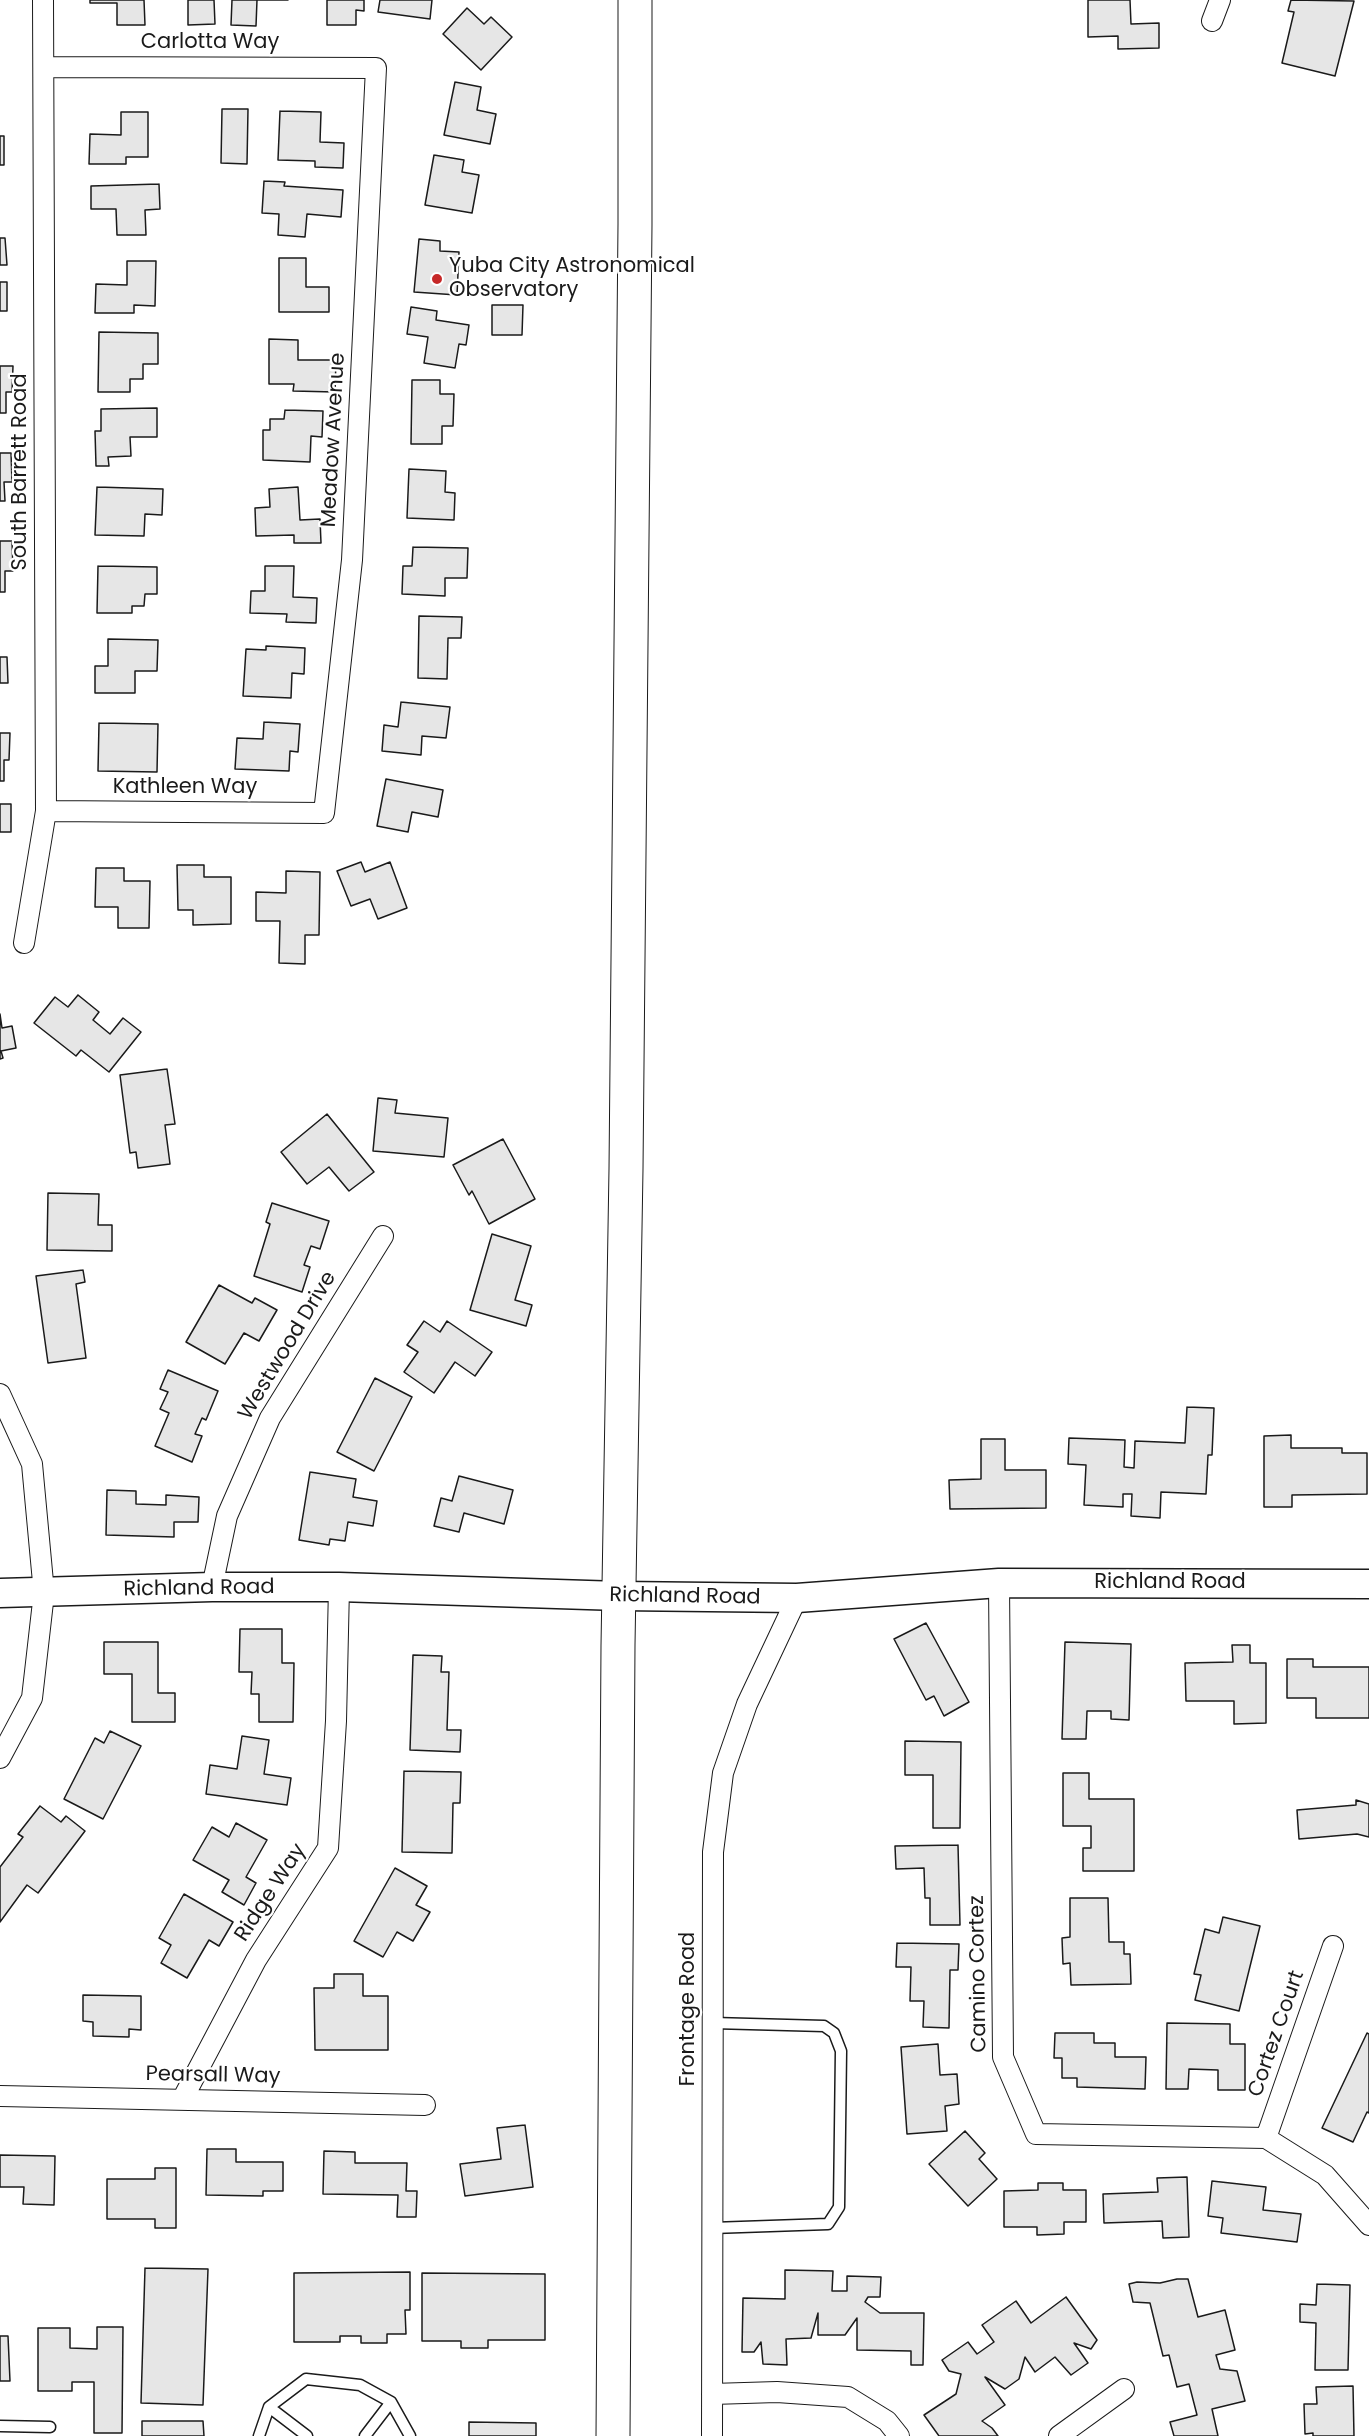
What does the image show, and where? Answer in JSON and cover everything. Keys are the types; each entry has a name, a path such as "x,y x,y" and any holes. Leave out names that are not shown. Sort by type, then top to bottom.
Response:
{"highway":[{"path":"613,2436 619,1596 627,1074 635,224 635,0"}],"street":[{"name":"South Barrett Road","path":"24,943 46,811 43,0"},
{"path":"1212,21 1220,0"},
{"name":"Carlotta Way","path":"44,67 376,68"},
{"name":"Meadow Avenue","path":"324,813 352,560 376,68"},
{"name":"Kathleen Way","path":"46,811 324,813"},
{"name":"Westwood Drive","path":"212,1587 228,1516 270,1418 383,1236"},
{"path":"0,1394 32,1464 44,1593 32,1698 0,1758"},
{"name":"Richland Road","path":"0,1593 212,1587 339,1587 619,1596 797,1598 999,1583 1369,1584"},
{"name":"Camino Cortez","path":"999,1583 1003,2057 1036,2134 1266,2138"},
{"name":"Ridge Way","path":"182,2100 256,1960 328,1848 336,1720 339,1587"},
{"name":"Frontage Road","path":"712,2436 713,1852 723,1773 747,1704 797,1598"},
{"name":"Cortez Court","path":"1266,2138 1333,1946"},
{"name":"Pearsall Way","path":"0,2096 425,2105"},
{"path":"1266,2138 1325,2175 1369,2225"},
{"path":"1059,2436 1124,2389"},
{"path":"712,2394 777,2392 848,2397 887,2421 899,2436"}],"lane":[{"path":"712,2023 824,2026 834,2033 840,2051 838,2207 828,2224 712,2228"},
{"path":"259,2436 268,2407 306,2379 360,2385 391,2402 410,2436"},
{"path":"364,2436 391,2402"},
{"path":"268,2407 307,2436"},
{"path":"0,2426 50,2427"}],"building":[{"path":"90,0 144,0 145,25 117,25 117,3 90,3"},
{"path":"188,0 214,0 215,24 188,25"},
{"path":"232,0 257,0 256,26 231,25"},
{"path":"327,0 364,0 364,11 356,10 356,25 327,25"},
{"path":"380,0 432,0 430,19 378,12"},
{"path":"1088,0 1130,0 1131,24 1159,23 1159,48 1118,49 1118,36 1088,37"},
{"path":"1291,0 1354,1 1335,76 1282,63 1294,12 1288,11"},
{"path":"467,8 484,24 491,17 512,37 481,70 443,34"},
{"path":"455,82 481,87 477,110 496,114 490,144 444,135"},
{"path":"222,109 248,109 247,164 221,163"},
{"path":"280,111 321,112 320,142 344,143 343,168 315,167 315,161 278,160"},
{"path":"121,112 148,112 148,157 126,157 126,164 89,164 90,134 121,135"},
{"path":"0,136 4,136 4,165 0,165"},
{"path":"434,155 464,160 462,172 479,175 472,213 425,205"},
{"path":"264,181 285,182 284,186 343,190 341,217 307,214 305,237 278,235 279,214 262,213"},
{"path":"159,184 160,209 145,210 146,235 117,235 116,209 91,209 91,186"},
{"path":"0,238 5,238 7,265 0,265"},
{"name":"Yuba City Astronomical Observatory","path":"419,239 440,241 440,251 459,252 457,295 414,292"},
{"path":"279,258 306,258 306,287 329,287 329,312 279,312"},
{"path":"127,261 156,261 155,306 134,305 134,313 95,313 96,284 127,285"},
{"path":"0,282 7,282 7,311 0,311"},
{"path":"492,305 523,305 522,335 492,335"},
{"path":"411,307 437,311 436,320 469,325 466,345 459,344 455,368 424,363 428,337 407,334"},
{"path":"99,332 158,333 158,364 143,364 143,379 130,379 130,392 98,392"},
{"path":"269,339 298,340 298,360 336,360 335,392 293,391 294,384 269,384"},
{"path":"0,366 13,366 12,392 6,392 6,413 0,413"},
{"path":"412,380 440,380 440,394 454,394 453,426 442,426 442,444 411,444"},
{"path":"157,408 157,437 130,437 131,456 108,457 109,466 96,466 95,431 101,431 101,409"},
{"path":"285,410 323,411 322,437 311,436 310,462 263,460 263,430 270,430 270,419 284,419"},
{"path":"0,453 11,453 12,482 4,482 5,501 0,501"},
{"path":"409,469 446,471 445,492 455,493 454,520 407,518"},
{"path":"97,487 163,489 162,515 145,514 144,536 95,535"},
{"path":"298,487 300,520 320,519 321,543 294,543 294,535 256,536 255,508 270,507 269,489"},
{"path":"0,541 12,541 13,571 5,571 5,592 0,592"},
{"path":"413,547 468,548 467,578 445,578 445,596 402,594 403,566 412,566"},
{"path":"98,566 157,567 157,594 145,594 144,606 132,606 132,613 97,613"},
{"path":"265,566 294,566 293,597 317,598 316,623 286,622 287,614 250,613 251,591 265,591"},
{"path":"419,616 462,617 461,638 448,638 447,679 418,678"},
{"path":"108,639 158,640 157,671 135,671 135,693 95,693 95,666 108,666"},
{"path":"266,646 305,648 304,674 292,673 291,698 243,696 246,649 266,650"},
{"path":"0,657 7,657 8,683 0,683"},
{"path":"401,702 450,707 446,738 422,736 421,755 382,751 384,725 398,727"},
{"path":"264,722 300,724 298,752 290,751 289,771 235,769 237,738 263,739"},
{"path":"99,723 158,724 157,772 98,771"},
{"path":"0,733 10,733 9,760 4,760 4,781 0,781"},
{"path":"386,779 443,790 438,817 412,812 408,832 377,826"},
{"path":"0,804 11,804 11,832 0,832"},
{"path":"361,862 365,872 390,862 407,908 378,919 370,899 351,906 337,871"},
{"path":"177,865 204,865 204,877 231,877 231,924 193,925 193,910 178,910"},
{"path":"96,868 124,868 124,881 150,881 149,928 118,928 118,907 95,907"},
{"path":"286,871 320,872 319,935 305,935 305,964 279,963 280,921 256,921 256,892 286,893"},
{"path":"78,995 99,1012 93,1020 110,1034 123,1018 141,1032 109,1072 81,1050 76,1056 34,1023 55,997 68,1007"},
{"path":"0,1014 2,1028 12,1026 16,1048 1,1051 3,1058 0,1059"},
{"path":"167,1069 175,1124 165,1125 170,1164 138,1168 136,1152 130,1153 120,1075"},
{"path":"378,1098 397,1100 395,1113 448,1118 444,1157 373,1151"},
{"path":"327,1114 374,1172 349,1191 329,1167 307,1184 281,1152"},
{"path":"503,1139 535,1199 489,1224 472,1191 469,1195 453,1165"},
{"path":"48,1193 99,1194 98,1225 112,1225 112,1251 47,1250"},
{"path":"272,1203 329,1221 320,1249 311,1246 304,1265 310,1267 302,1292 254,1276 270,1224 266,1222"},
{"path":"492,1234 531,1246 515,1300 532,1305 526,1326 470,1310"},
{"path":"83,1270 85,1282 76,1284 86,1358 48,1363 36,1276"},
{"path":"219,1285 252,1303 255,1298 277,1310 259,1341 244,1333 225,1364 186,1342"},
{"path":"424,1321 440,1332 447,1321 492,1352 475,1376 455,1362 434,1393 404,1372 418,1352 407,1345"},
{"path":"168,1370 218,1391 206,1420 202,1418 195,1434 202,1436 192,1462 155,1446 169,1413 160,1409 168,1392 160,1389"},
{"path":"375,1378 412,1397 374,1471 337,1452"},
{"path":"1187,1407 1214,1408 1212,1455 1208,1455 1206,1494 1161,1492 1160,1518 1131,1516 1132,1494 1123,1494 1123,1507 1084,1505 1086,1465 1068,1464 1069,1438 1125,1440 1124,1467 1134,1468 1135,1441 1185,1443"},
{"path":"1291,1435 1291,1448 1342,1448 1342,1453 1367,1453 1367,1494 1292,1495 1292,1507 1264,1507 1264,1436"},
{"path":"981,1439 1005,1439 1005,1470 1046,1470 1046,1508 950,1509 949,1480 981,1479"},
{"path":"310,1472 356,1479 353,1497 377,1501 373,1526 348,1522 345,1541 330,1539 329,1545 299,1540"},
{"path":"459,1476 513,1490 504,1524 464,1513 459,1532 434,1526 441,1498 452,1501"},
{"path":"107,1490 136,1491 136,1504 166,1505 166,1495 199,1497 198,1522 174,1522 174,1537 106,1535"},
{"path":"926,1623 969,1702 944,1716 934,1696 926,1700 894,1639"},
{"path":"240,1629 282,1629 282,1663 294,1663 293,1722 259,1722 259,1694 251,1694 252,1672 239,1672"},
{"path":"104,1642 158,1642 158,1693 175,1693 175,1722 132,1722 132,1674 104,1674"},
{"path":"1065,1642 1131,1644 1129,1720 1111,1719 1111,1711 1087,1711 1086,1739 1062,1739"},
{"path":"1232,1645 1250,1645 1250,1663 1266,1663 1266,1723 1234,1724 1234,1701 1186,1701 1185,1663 1233,1662"},
{"path":"413,1655 442,1656 441,1672 449,1672 447,1730 461,1730 460,1752 410,1750"},
{"path":"1287,1659 1313,1659 1313,1667 1369,1667 1369,1718 1316,1718 1316,1698 1287,1698"},
{"path":"110,1731 141,1746 103,1819 64,1799 95,1738 104,1743"},
{"path":"242,1736 269,1740 264,1774 291,1778 287,1805 206,1794 210,1765 237,1769"},
{"path":"905,1741 961,1742 960,1828 933,1828 933,1775 905,1775"},
{"path":"404,1771 461,1772 460,1803 453,1803 452,1853 402,1852"},
{"path":"1063,1773 1089,1773 1089,1799 1134,1799 1134,1871 1083,1871 1083,1848 1091,1848 1091,1826 1063,1826"},
{"path":"1356,1800 1369,1804 1369,1837 1357,1834 1299,1839 1297,1810 1356,1805"},
{"path":"40,1806 61,1822 66,1816 85,1831 38,1893 27,1885 0,1922 0,1867 23,1837 18,1834"},
{"path":"236,1823 267,1840 246,1877 256,1883 244,1905 222,1892 229,1880 193,1860 212,1827 229,1837"},
{"path":"958,1845 960,1925 930,1925 930,1898 925,1898 924,1868 896,1869 895,1846"},
{"path":"395,1868 427,1886 416,1905 430,1912 413,1941 397,1932 383,1957 354,1941"},
{"path":"184,1894 233,1922 219,1946 209,1940 187,1978 161,1963 171,1945 159,1938"},
{"path":"1070,1898 1108,1898 1109,1942 1124,1942 1124,1954 1130,1954 1131,1984 1071,1985 1070,1963 1063,1964 1062,1938 1070,1937"},
{"path":"1223,1917 1260,1926 1239,2011 1195,2000 1201,1975 1194,1974 1205,1929 1219,1933"},
{"path":"897,1943 959,1944 958,1970 950,1970 949,2028 923,2027 924,2001 910,2001 911,1967 896,1967"},
{"path":"334,1974 363,1974 363,1996 388,1996 388,2050 315,2050 314,1988 334,1988"},
{"path":"83,1995 141,1996 141,2030 129,2029 129,2037 93,2036 93,2022 83,2021"},
{"path":"1167,2023 1230,2024 1230,2044 1245,2044 1245,2090 1218,2090 1218,2070 1189,2069 1188,2089 1166,2089"},
{"path":"1055,2033 1094,2033 1094,2043 1115,2043 1115,2057 1146,2057 1145,2089 1077,2087 1077,2078 1062,2078 1062,2058 1054,2058"},
{"path":"1367,2033 1369,2034 1369,2113 1367,2112 1353,2142 1322,2128"},
{"path":"938,2044 940,2075 957,2074 959,2104 945,2106 947,2131 907,2134 901,2047"},
{"path":"525,2125 533,2187 465,2196 460,2164 501,2159 497,2128"},
{"path":"965,2131 985,2153 979,2159 997,2179 968,2206 929,2164"},
{"path":"207,2149 236,2149 236,2162 283,2162 283,2191 263,2191 263,2196 206,2195"},
{"path":"324,2151 355,2152 355,2163 407,2163 406,2191 417,2191 416,2217 397,2217 398,2195 323,2194"},
{"path":"0,2155 55,2156 54,2205 23,2204 24,2187 0,2187"},
{"path":"155,2168 176,2168 176,2228 155,2228 155,2219 107,2219 107,2179 155,2179"},
{"path":"1187,2177 1189,2237 1163,2238 1162,2221 1104,2223 1103,2194 1158,2192 1157,2178"},
{"path":"1212,2181 1266,2187 1263,2210 1301,2214 1297,2242 1221,2233 1223,2218 1208,2216"},
{"path":"1038,2183 1063,2183 1063,2190 1086,2190 1086,2222 1064,2222 1064,2234 1037,2235 1037,2227 1004,2227 1004,2191 1038,2190"},
{"path":"145,2268 208,2269 203,2405 141,2403"},
{"path":"785,2270 833,2271 832,2291 847,2291 847,2276 881,2277 880,2297 868,2297 865,2302 880,2313 924,2313 923,2365 911,2365 911,2351 857,2350 857,2318 845,2335 818,2335 818,2313 811,2338 786,2339 787,2365 763,2364 761,2342 754,2352 742,2352 743,2298 785,2299"},
{"path":"410,2272 410,2310 405,2310 406,2334 387,2334 387,2343 361,2343 361,2336 340,2336 340,2342 294,2342 294,2273"},
{"path":"422,2273 545,2274 545,2340 488,2340 488,2348 461,2348 461,2341 422,2341"},
{"path":"1188,2279 1198,2317 1225,2310 1235,2350 1216,2355 1220,2369 1237,2371 1245,2401 1212,2409 1218,2436 1174,2436 1170,2422 1197,2415 1189,2384 1177,2387 1169,2355 1163,2356 1150,2303 1133,2302 1129,2284 1160,2283"},
{"path":"1317,2284 1350,2285 1348,2370 1315,2370 1316,2323 1300,2322 1300,2304 1316,2305"},
{"path":"1066,2297 1097,2340 1091,2349 1074,2343 1088,2363 1071,2375 1055,2357 1035,2372 1025,2357 1019,2379 1005,2389 985,2377 1005,2405 982,2421 998,2436 939,2436 924,2415 956,2394 961,2374 949,2371 942,2360 968,2342 977,2354 994,2342 982,2325 1016,2301 1031,2323"},
{"path":"97,2327 123,2327 122,2433 94,2433 94,2382 72,2382 72,2391 38,2391 38,2328 70,2328 70,2348 97,2349"},
{"path":"0,2336 8,2336 10,2381 0,2381"},
{"path":"1353,2386 1354,2436 1305,2434 1304,2404 1317,2404 1316,2387"},
{"path":"142,2421 203,2421 204,2436 142,2436"},
{"path":"469,2422 536,2423 536,2436 469,2436"}],"place":[{"name":"Yuba City Astronomical Observatory","path":"437,279"}]}
